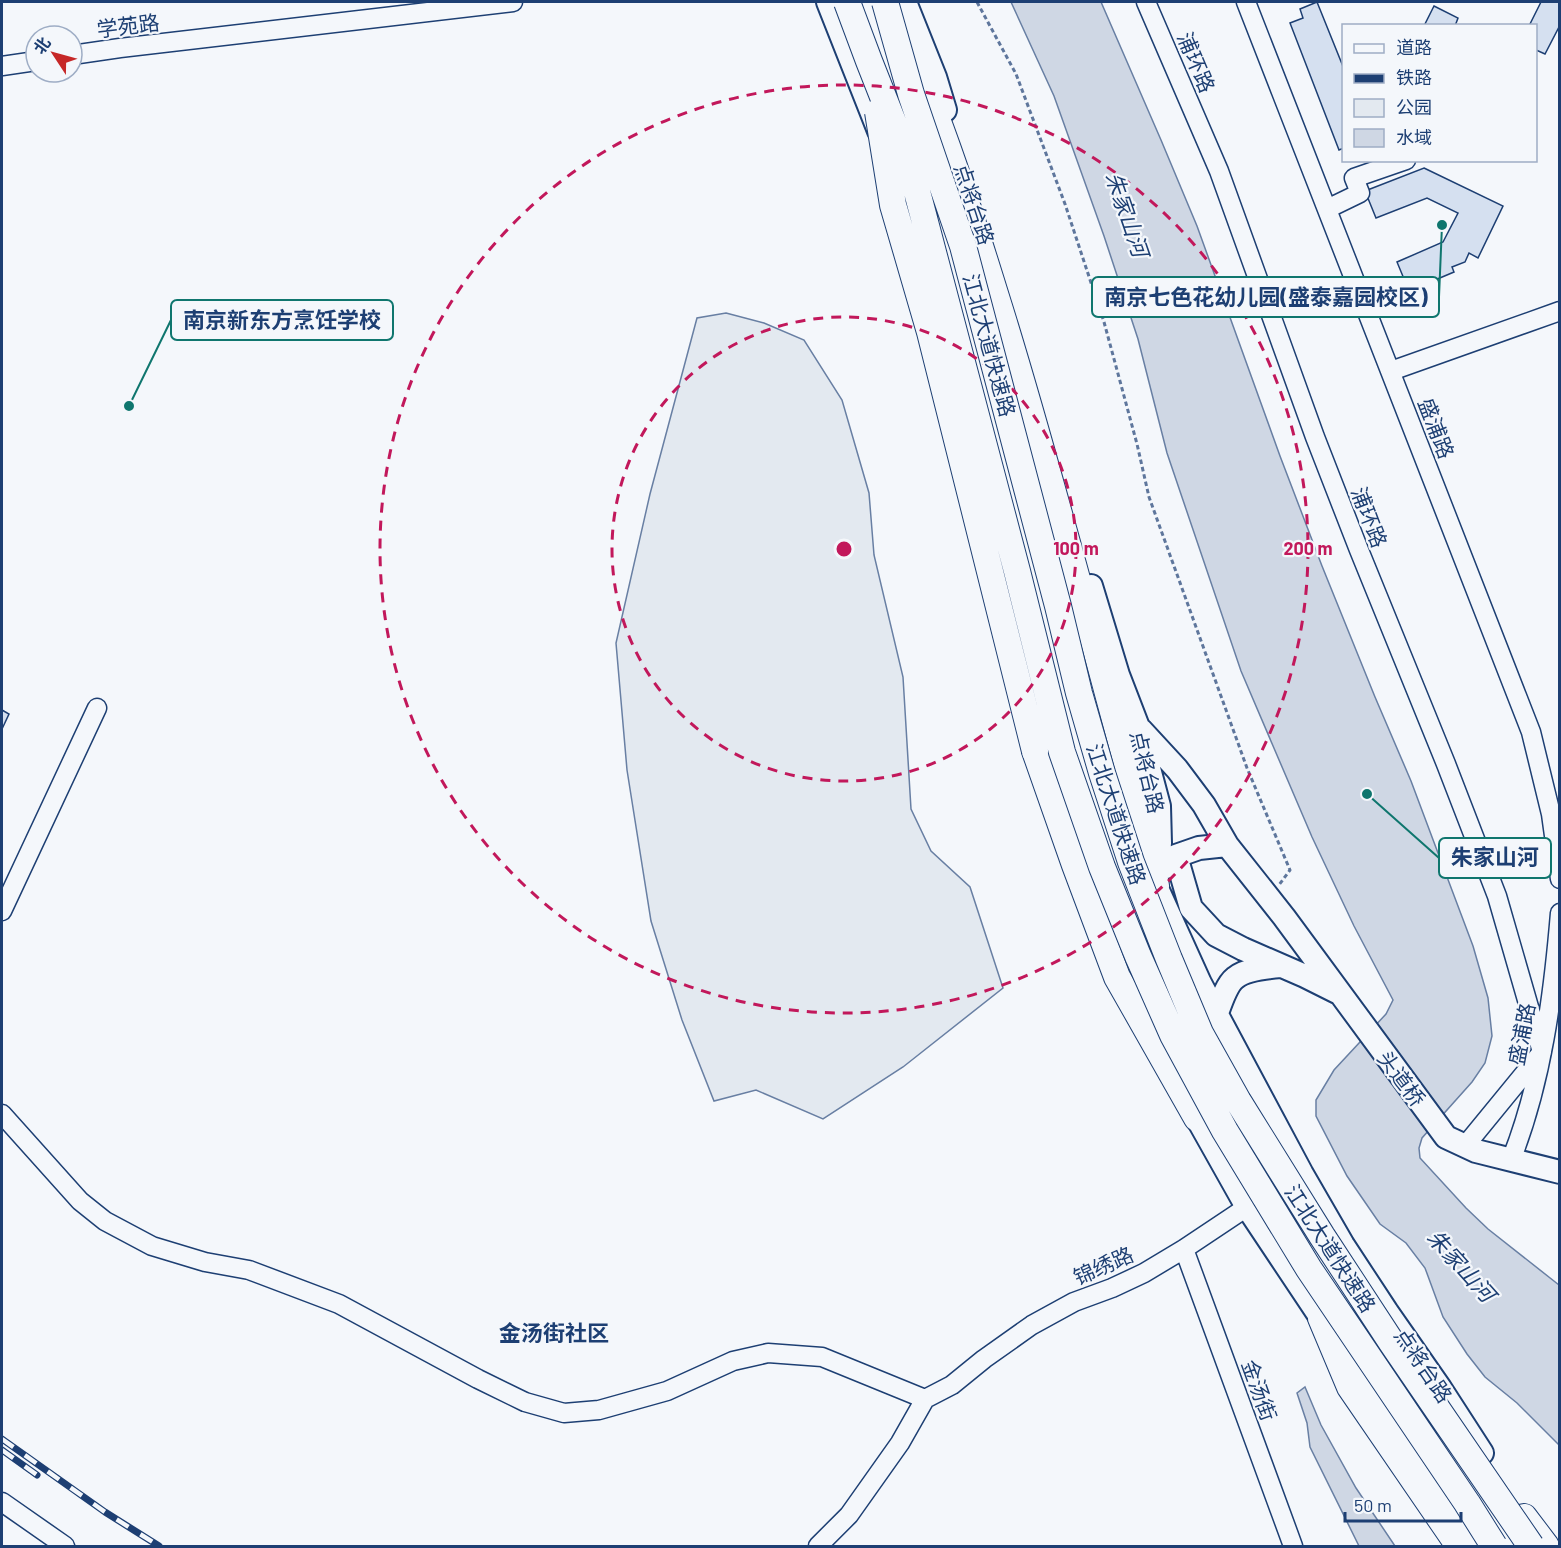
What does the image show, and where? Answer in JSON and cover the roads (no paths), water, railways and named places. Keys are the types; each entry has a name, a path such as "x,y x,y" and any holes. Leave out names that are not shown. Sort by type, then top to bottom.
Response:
{"highway":[{"name":"江北大道快速路","path":"848,2 910,165 1017,570 1062,752 1102,867 1138,956 1173,1035 1225,1131 1309,1269 1494,1546"},
{"path":"887,2 924,82 965,197 1024,388 1143,822 1156,886"},
{"name":"江北大道快速路","path":"887,2 911,94 963,246 1053,583 1079,693 1102,772 1131,862 1169,959 1200,1033 1238,1101 1392,1343 1531,1546"},
{"path":"869,62 893,205 930,332 1035,751 1117,977 1197,1118"},
{"path":"1321,1317 1350,1387 1459,1546"},
{"path":"1524,1517 1546,1546"}],"main road":[{"path":"828,2 915,224 1056,770 1128,962 1197,1118 1247,1207 1321,1317 1366,1378 1478,1546"},
{"name":"点将台路","path":"905,2 935,77 1042,415 1118,675 1138,727 1159,806 1160,843 1156,886 1216,1016 1302,1174 1343,1245 1524,1517 1537,1546"},
{"name":"头道桥","path":"1138,727 1177,769 1204,805 1227,845 1358,1018 1456,1142"},
{"path":"1156,886 1163,870 1176,856 1199,848 1227,845"},
{"path":"1176,856 1191,908 1216,935 1341,994"},
{"path":"1216,1016 1225,993 1235,978 1256,969 1282,966"},
{"path":"1456,1142 1476,1151 1560,1172"}],"street":[{"name":"学苑路","path":"84,53 513,2"},
{"name":"浦环路","path":"1146,2 1219,171 1315,437 1497,896 1542,1052"},
{"name":"盛浦路","path":"1246,2 1531,732 1551,814 1560,879"},
{"path":"2,66 24,63"},
{"path":"1327,209 1360,193 1354,178 1400,162"},
{"path":"1390,371 1560,311"},
{"path":"2,911 98,708"},
{"name":"盛浦路","path":"1511,1160 1521,1134 1542,1052 1556,966 1560,913"},
{"path":"1456,1142 1542,1052"},
{"path":"2,1114 80,1201 105,1221 152,1246 205,1262 249,1270 339,1304 525,1402 564,1413 599,1410 667,1390 733,1361 768,1353 822,1357 925,1399 900,1443 849,1515 818,1546"},
{"name":"锦绣路","path":"925,1399 952,1385 1032,1325 1074,1302 1144,1273 1302,1174"},
{"name":"金汤街","path":"1184,1249 1293,1546"},
{"path":"2,1502 65,1546"}],"water":[{"path":"1011,2 1101,2 1197,226 1322,566 1411,781 1473,946 1488,998 1492,1036 1485,1063 1472,1082 1422,1138 1419,1148 1420,1158 1488,1229 1559,1285 1559,1445 1517,1403 1485,1377 1467,1354 1443,1317 1425,1268 1406,1243 1380,1224 1347,1176 1316,1116 1316,1100 1334,1070 1386,1014 1393,1000 1354,926 1312,837 1241,671 1167,453 1138,339 1104,236 1054,96"},
{"path":"1305,1387 1321,1425 1356,1488 1395,1546 1359,1546 1310,1447 1307,1423 1297,1393"}],"railway":[{"path":"2,1439 105,1512 159,1546"},
{"path":"2,1450 37,1475"}],"place":[{"name":"南京七色花幼儿园(盛泰嘉园校区)","path":"1442,225"},
{"name":"南京新东方烹饪学校","path":"129,406"},
{"name":"朱家山河","path":"1367,794"}],"district":[{"name":"金汤街社区","path":"554,1332"}]}
